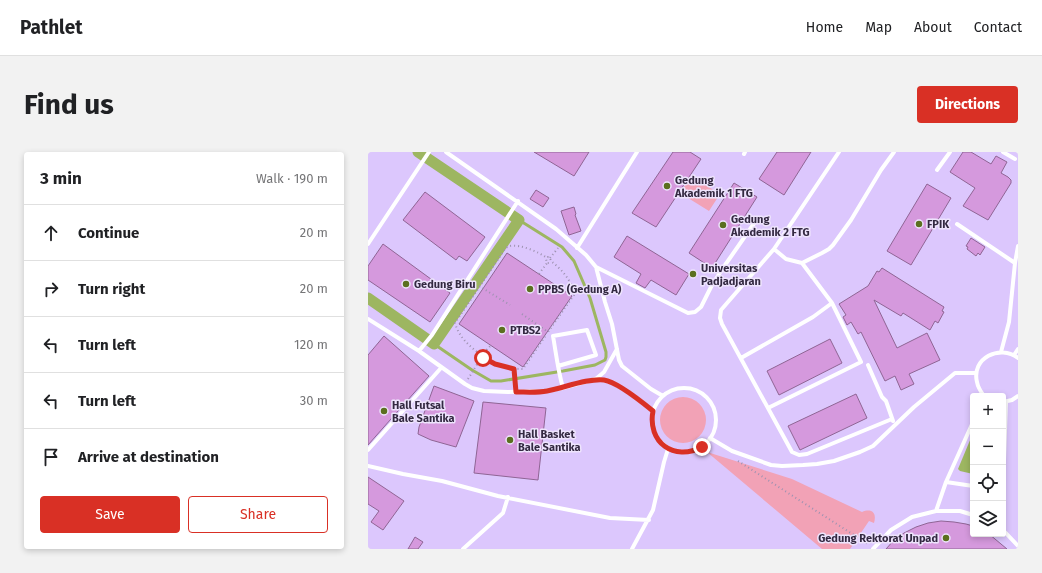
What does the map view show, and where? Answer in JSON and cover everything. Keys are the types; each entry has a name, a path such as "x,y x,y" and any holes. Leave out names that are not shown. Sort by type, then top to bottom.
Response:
{"lane":[{"path":"368,244 429,152"},
{"path":"446,152 556,229 586,255 596,267 688,313 695,312 701,308 719,274 755,222"},
{"path":"577,248 637,152"},
{"path":"839,152 774,249 721,310 720,318 792,452 799,455 807,454 892,419"},
{"path":"802,263 829,250 851,220 881,170 894,152"},
{"path":"938,170 950,152"},
{"path":"1003,152 1015,159"},
{"path":"419,352 432,335 518,201"},
{"path":"957,224 1015,263"},
{"path":"1001,352 1009,322 1018,246"},
{"path":"768,408 861,362 832,303 802,263 786,259 774,249"},
{"path":"596,267 612,324 619,360 622,366 651,389 663,396"},
{"path":"741,358 813,317 832,303"},
{"path":"368,319 472,388 484,391 546,391 592,380 605,380 625,390 653,411"},
{"path":"558,367 596,355 587,330 553,336 558,367 563,388"},
{"path":"592,380 604,372 617,349"},
{"path":"982,393 976,381 976,373 980,364 985,358 1001,352 1008,353 1016,357 1018,349"},
{"path":"868,365 882,397 886,401 895,426"},
{"path":"368,450 441,368"},
{"path":"710,438 732,451 770,465 782,466 817,464 834,461 873,446 914,407 955,372 976,373"},
{"path":"683,388 693,390 710,401 714,409 716,422 710,438 702,447 689,452 682,452 668,449 654,434 651,419 653,411 655,405 663,396 676,389 683,388"},
{"path":"1006,402 1018,396"},
{"path":"936,511 946,482 970,429"},
{"path":"1004,429 1004,465"},
{"path":"632,549 649,520 653,510 668,449"},
{"path":"368,466 442,481 498,496 610,518 649,520"},
{"path":"946,482 970,486"},
{"path":"463,549 503,513 508,497"},
{"path":"874,549 891,530 912,517 936,511 960,511 970,514"},
{"path":"1006,533 1018,546"}],"path":[{"path":"465,384 481,358 479,356 480,354 467,343 456,328 455,323 479,286 504,249 510,246 529,249 550,258"},
{"path":"550,258 558,248"},
{"path":"547,258 547,263"},
{"path":"481,358 495,364 514,369 523,369 574,295 570,281 551,261 550,258"},
{"path":"539,274 547,263 551,261"},
{"path":"479,286 510,305"},
{"path":"522,314 548,332"},
{"path":"484,358 484,353 490,345"},
{"path":"480,354 484,353"},
{"path":"514,369 516,392"},
{"path":"734,459 874,549"}],"shaded area":[{"name":"Universitas Padjadjaran","path":"368,152 1018,152 1018,549 368,549"},
{"path":"691,176 720,194 709,211 680,193"},
{"path":"683,397 696,401 702,407 706,420 702,433 696,439 683,443 670,439 664,433 660,420 664,407 670,401"},
{"path":"970,440 970,473 960,471 958,469"},
{"path":"707,452 792,479 862,512 871,511 875,516 874,523 869,521 850,549 822,549"}],"building":[{"path":"534,152 589,152 574,176"},
{"name":"Gedung Akademik 1 FTG","path":"673,152 690,152 701,159 656,227 632,213"},
{"path":"777,152 811,152 784,195 759,179"},
{"path":"963,152 971,152 991,164 996,156 1007,162 1001,173 1011,180 1011,183 988,220 963,206 975,188 950,172"},
{"name":"Gedung Akademik 2 FTG","path":"734,183 757,197 712,268 689,253"},
{"name":"FPIK","path":"927,184 951,198 911,265 887,251"},
{"path":"536,190 549,198 543,207 530,199"},
{"name":"Gedung Biru","path":"425,192 485,237 467,261 459,256 456,260 403,220"},
{"path":"574,207 575,215 581,231 569,235 561,211"},
{"path":"627,236 689,274 676,295 651,280 645,288 636,283 641,274 614,257"},
{"path":"971,238 985,247 980,255 978,253 976,256 967,249 968,247 966,246"},
{"name":"Gedung Biru","path":"383,244 450,293 430,322 368,280 368,266"},
{"path":"507,253 572,296 523,367 459,324"},
{"path":"882,268 944,307 942,311 944,312 938,323 935,321 930,330 903,313 901,316 874,300 897,348 927,333 940,360 909,374 914,384 901,390 895,376 885,381 861,332 858,334 851,322 847,325 843,317 846,315 839,304 868,286 877,271 879,272"},
{"name":"Hall Futsal Bale Santika","path":"384,336 429,376 368,445 368,355"},
{"path":"830,339 842,363 779,395 767,371"},
{"path":"434,386 474,401 456,447 431,440 418,434 419,427"},
{"path":"856,394 867,418 800,450 788,426"},
{"name":"Hall Basket Bale Santika","path":"483,402 546,408 538,480 474,473"},
{"path":"368,477 404,501 383,530 371,522 379,511 368,504"},
{"name":"Gedung Rektorat Unpad","path":"941,521 970,525 970,537 993,537 1007,549 886,549 894,540 904,533 928,523"},
{"path":"415,537 423,542 418,549 408,549"}],"waterway":[{"path":"368,298 434,344 519,220 418,152"},
{"path":"434,344 491,381 501,381 563,371 595,365 605,360 606,352 590,298 574,261 562,247 519,220"}],"place":[{"name":"Gedung Akademik 1 FTG","path":"667,186"},
{"name":"FPIK","path":"919,224"},
{"name":"Gedung Akademik 2 FTG","path":"723,225"},
{"name":"Universitas Padjadjaran","path":"693,274"},
{"name":"Gedung Biru","path":"406,284"},
{"name":"PPBS (Gedung A)","path":"530,289"},
{"name":"PTBS2","path":"502,330"},
{"name":"Hall Futsal Bale Santika","path":"384,411"},
{"name":"Hall Basket Bale Santika","path":"510,440"},
{"name":"Gedung Rektorat Unpad","path":"946,538"}],"route":[{"path":"483,358 495,364 514,369 516,392 546,391 592,380 605,380 625,390 653,411 651,419 652,428 654,434 662,445 668,449 682,452 689,452 702,447"}]}
